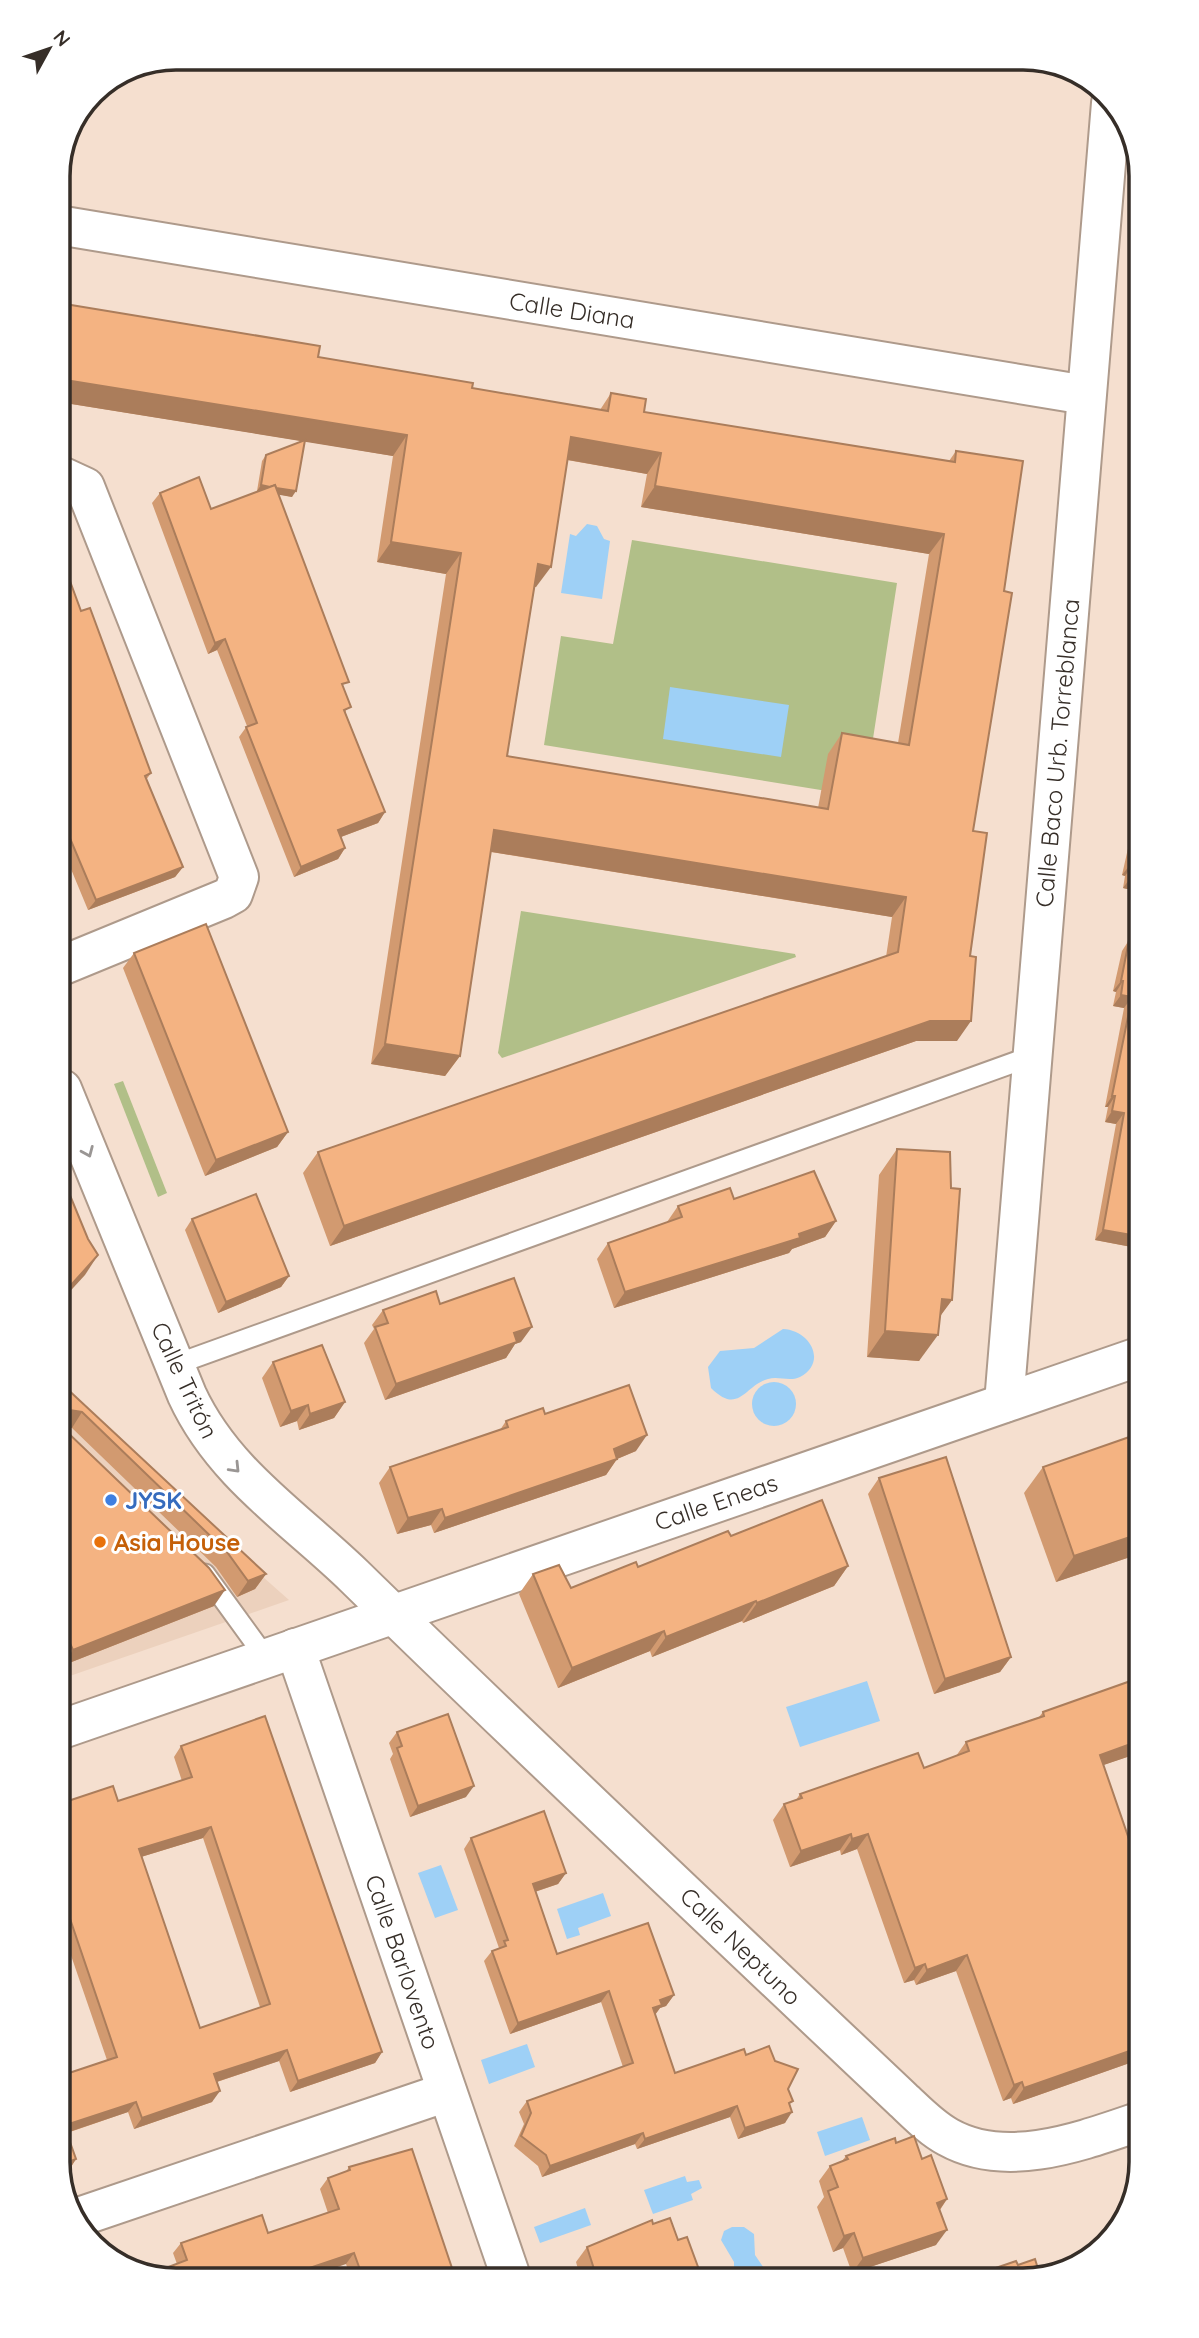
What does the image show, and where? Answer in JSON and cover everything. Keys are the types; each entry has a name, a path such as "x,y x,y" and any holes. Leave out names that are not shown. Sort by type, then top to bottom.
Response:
{"street":[{"name":"Calle Baco Urb. Torreblanca","path":"1004,1403 1110,115"},
{"name":"Calle Diana","path":"70,227 1086,395"},
{"path":"70,480 85,487 239,877 233,894 225,899 70,962"},
{"name":"Calle Tritón","path":"70,1109 174,1366 197,1416 222,1455 392,1615"},
{"name":"Calle Eneas","path":"70,1726 1129,1360"},
{"name":"Calle Neptuno","path":"392,1615 902,2099 947,2137 996,2152 1022,2152 1129,2125"},
{"name":"Calle Barlovento","path":"281,1653 447,2092 507,2268"},
{"path":"85,2215 447,2092"}],"lane":[{"path":"174,1366 1032,1056"},
{"path":"188,1557 242,1620 281,1653"}],"shaded area":[{"name":"JYSK","path":"70,1406 289,1600 70,1676"}],"green space":[{"path":"632,540 897,583 864,797 544,745 561,636 613,644"},
{"path":"521,911 795,954 796,957 502,1058 498,1053"},
{"path":"123,1081 167,1193 158,1197 114,1084"}],"water":[{"path":"587,524 597,526 604,539 610,541 602,599 561,593 570,534 576,536"},
{"path":"670,687 789,705 781,757 663,739"},
{"path":"783,1329 793,1331 808,1341 814,1355 808,1371 796,1378 776,1378 760,1382 735,1399 721,1396 711,1388 708,1367 720,1351 754,1348"},
{"path":"774,1382 790,1388 796,1404 790,1420 774,1426 758,1420 752,1404 758,1388"},
{"path":"867,1681 880,1721 800,1747 786,1707"},
{"path":"441,1865 458,1910 435,1918 418,1873"},
{"path":"603,1893 611,1916 578,1928 580,1935 567,1939 557,1909"},
{"path":"527,2044 535,2067 489,2084 481,2060"},
{"path":"862,2117 870,2140 825,2156 817,2132"},
{"path":"685,2176 687,2182 699,2180 702,2188 691,2194 693,2200 653,2214 644,2190"},
{"path":"585,2208 591,2225 540,2243 534,2227"},
{"path":"732,2227 744,2227 754,2234 755,2255 764,2268 734,2268 734,2262 721,2240 724,2231"}],"building":[{"path":"70,305 320,346 318,357 473,383 472,388 608,411 611,393 646,399 644,412 955,462 956,451 1023,461 1004,591 1012,593 973,831 987,833 970,956 976,957 971,1021 930,1021 344,1226 318,1152 898,952 906,897 494,830 460,1056 385,1044 461,553 391,542 407,435 70,381","holes":["571,437 661,453 655,486 944,534 909,745 842,733 828,809 507,756 538,564 551,567"]},
{"path":"305,440 296,491 276,488 275,485 261,485 266,455"},
{"path":"199,477 211,509 275,485 349,682 342,684 351,707 344,710 385,812 338,830 345,848 301,867 246,727 257,723 225,639 215,643 160,493"},
{"path":"70,581 81,611 90,608 151,773 145,776 183,867 96,900 70,838"},
{"path":"206,924 288,1132 216,1160 134,953"},
{"path":"1129,940 1129,996 1121,995"},
{"path":"1129,1012 1129,1235 1103,1230 1124,1113 1112,1111 1115,1096 1112,1096"},
{"path":"897,1149 950,1152 951,1188 960,1189 952,1300 942,1299 938,1335 885,1331"},
{"path":"814,1171 836,1221 799,1234 800,1238 625,1292 608,1243 682,1217 678,1206 730,1188 734,1199"},
{"path":"256,1194 289,1276 226,1302 192,1219"},
{"path":"70,1195 88,1239 98,1255 70,1286"},
{"path":"514,1278 532,1327 514,1333 517,1342 396,1384 375,1327 388,1323 383,1310 436,1291 440,1304"},
{"path":"322,1345 345,1402 310,1414 308,1405 291,1411 273,1362"},
{"path":"629,1385 647,1435 614,1449 617,1459 445,1518 442,1509 408,1518 390,1467 508,1427 506,1421 543,1408 545,1414"},
{"path":"70,1392 266,1574 248,1581 227,1552 82,1412 70,1410"},
{"name":"JYSK","path":"70,1435 209,1568 225,1590 73,1650 70,1643"},
{"path":"1129,1437 1129,1537 1074,1556 1043,1467"},
{"path":"946,1457 1011,1657 945,1679 879,1478"},
{"path":"822,1500 848,1566 666,1637 664,1631 572,1668 533,1574 559,1565 571,1588 636,1562 638,1567 728,1531 731,1536"},
{"path":"1129,1682 1129,1745 1100,1755 1129,1839 1129,2051 1024,2088 1022,2082 1014,2085 967,1955 927,1970 925,1964 915,1968 868,1834 852,1839 851,1834 801,1851 784,1804 802,1798 800,1794 918,1753 924,1768 969,1751 966,1742 1044,1716 1043,1712"},
{"path":"448,1714 474,1786 418,1806 397,1748 402,1746 397,1732"},
{"path":"265,1716 382,2052 298,2081 287,2050 214,2074 220,2091 142,2118 136,2102 70,2124 70,2073 117,2057 70,1919 70,1800 113,1786 118,1801 192,1777 181,1746","holes":["211,1827 270,2004 200,2028 139,1849"]},
{"path":"544,1811 566,1873 533,1884 557,1954 648,1923 674,1995 660,2000 662,2005 653,2008 675,2073 744,2049 746,2055 769,2046 775,2061 798,2069 788,2089 793,2101 789,2103 792,2112 745,2128 737,2106 645,2139 643,2133 550,2166 546,2155 521,2136 531,2113 527,2101 633,2063 609,1991 518,2023 492,1951 506,1946 504,1941 508,1940 471,1838"},
{"path":"914,2136 922,2159 931,2155 947,2199 937,2203 947,2230 863,2258 854,2233 844,2236 828,2191 838,2187 830,2166 848,2159 846,2156 895,2138 896,2143"},
{"path":"70,2142 76,2159 70,2161"},
{"path":"412,2149 452,2268 359,2268 354,2253 310,2268 167,2268 187,2260 181,2243 262,2215 268,2233 339,2209 328,2178 350,2170 349,2167"},
{"path":"670,2218 678,2240 687,2237 698,2268 594,2268 587,2247 652,2220 653,2224"},
{"path":"1035,2259 1037,2267 996,2268 1016,2261 1018,2265"}],"place":[{"name":"JYSK","path":"111,1500"},
{"name":"Asia House","path":"100,1542"}]}
